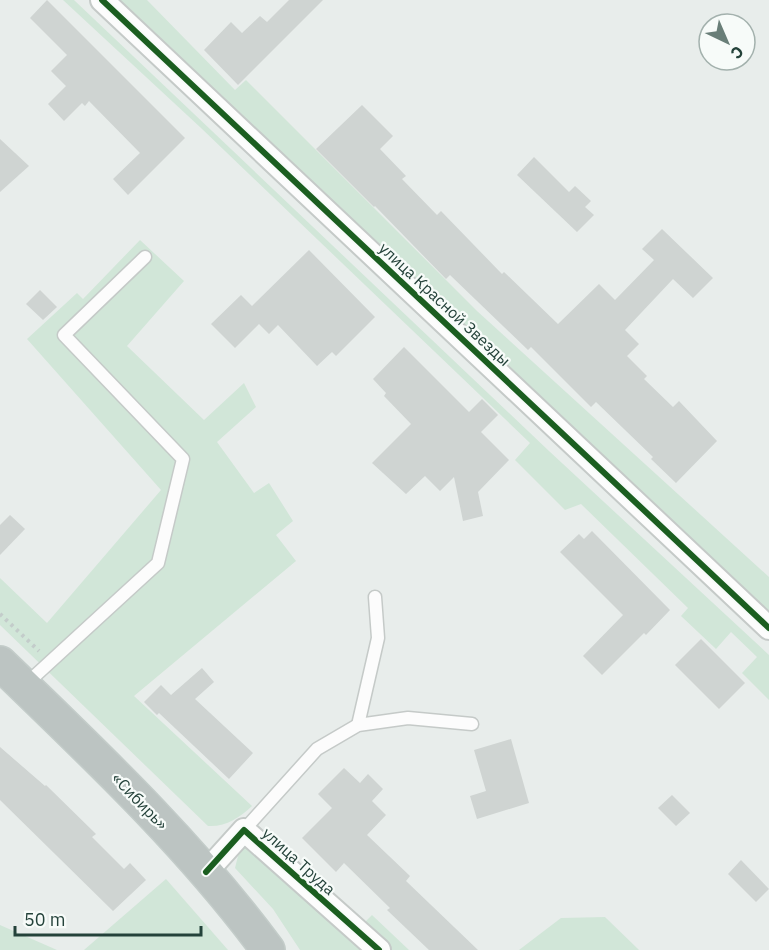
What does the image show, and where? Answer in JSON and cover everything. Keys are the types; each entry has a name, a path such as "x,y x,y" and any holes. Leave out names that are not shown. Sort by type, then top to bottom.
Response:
{"highway":[{"name":"«Сибирь»","path":"0,663 150,810 206,872 268,950"}],"street":[{"name":"улица Красной Звезды","path":"102,0 769,628"},
{"name":"улица Труда","path":"206,872 244,830 379,950"}],"lane":[{"path":"24,686 158,563 183,459 64,335 145,257"},
{"path":"358,725 378,638 375,597"},
{"name":"улица Труда","path":"244,830 317,749 358,725 408,718 472,724"}],"path":[{"path":"0,614 50,662"}],"green space":[{"path":"63,0 74,0 549,451 769,655 769,700 742,673 757,657 731,632 716,649 681,616 688,608 581,504 565,510 515,460 530,443 201,128"},
{"path":"116,0 147,0 235,90 246,80 477,311 769,577 769,612"},
{"path":"140,240 184,281 127,346 204,420 244,383 256,407 217,442 254,493 269,483 293,521 276,535 296,561 134,696 252,806 232,821 215,826 208,826 0,625 0,578 47,623 161,490 27,339 77,293 83,299"},
{"path":"245,846 365,922 372,915 409,950 300,950 273,909 235,868 238,856"},
{"path":"166,879 228,950 84,950"},
{"path":"605,917 639,950 519,950 561,918"},
{"path":"0,925 57,950 0,950"}],"building":[{"path":"47,0 185,138 128,195 113,179 140,153 89,101 85,106 82,103 64,121 48,104 66,86 51,71 67,55 30,18"},
{"path":"289,0 323,0 238,85 204,50 231,22 242,33 260,16 267,22"},
{"path":"362,105 393,136 380,149 406,176 402,179 437,215 441,211 502,274 504,272 558,324 599,284 615,300 654,260 642,249 662,229 713,278 693,298 673,279 625,330 639,344 627,356 647,376 644,379 673,407 679,401 717,441 676,483 651,459 653,457 596,402 591,407 531,347 528,350 450,275 446,279 316,149"},
{"path":"0,139 29,166 0,192"},
{"path":"534,157 569,192 575,186 591,201 585,207 594,215 577,232 517,175"},
{"path":"309,250 375,317 336,356 332,352 317,366 278,325 269,334 259,324 235,348 211,324 241,295 252,306"},
{"path":"40,290 57,307 43,320 26,304"},
{"path":"404,347 469,412 482,399 498,415 481,432 509,460 478,492 483,516 463,521 454,477 440,491 425,476 406,494 372,463 411,424 384,396 386,393 373,379"},
{"path":"10,515 25,529 0,555 0,525"},
{"path":"592,531 670,610 602,675 583,656 623,615 560,552 579,534 584,539"},
{"path":"701,639 745,683 719,709 675,665"},
{"path":"202,668 214,682 195,699 253,753 229,779 159,713 157,715 144,702 161,685 171,695"},
{"path":"511,739 529,803 477,819 470,796 486,791 474,750"},
{"path":"0,747 46,785 96,834 92,837 124,869 130,863 146,880 113,911 0,800"},
{"path":"344,768 360,783 368,774 383,789 372,801 386,815 367,835 410,876 406,881 478,950 429,950 387,910 390,908 344,863 336,872 302,838 332,808 318,794"},
{"path":"672,795 690,813 676,826 658,808"},
{"path":"741,860 769,889 756,902 728,874"}],"cycle path":[{"path":"102,0 769,628"},
{"path":"206,872 244,830 379,950"}]}
